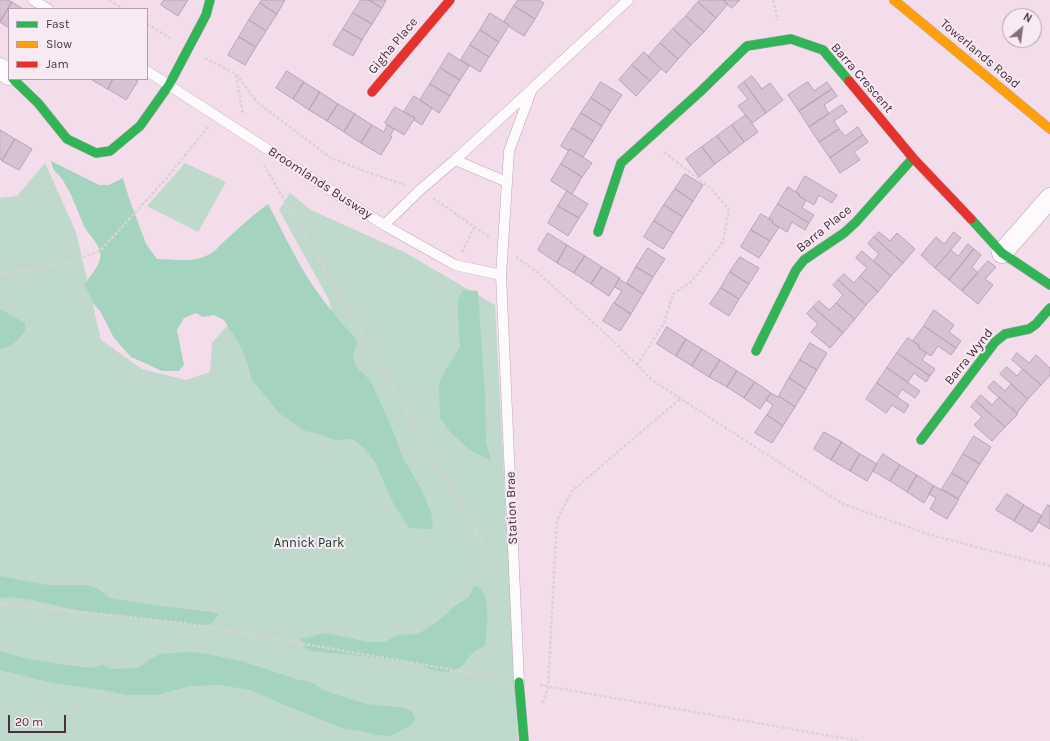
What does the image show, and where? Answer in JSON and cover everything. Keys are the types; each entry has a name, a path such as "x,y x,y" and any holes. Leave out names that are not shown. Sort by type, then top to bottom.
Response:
{"street":[{"path":"14,80 38,103 67,139 96,154 110,151 140,126 169,85 206,15 210,0"},
{"name":"Gigha Place","path":"372,92 450,0"},
{"name":"Towerlands Road","path":"894,0 1050,128"},
{"name":"Barra Crescent","path":"598,232 621,163 702,91 747,46 791,39 823,50 913,158 1002,253 1050,285"},
{"path":"0,68 8,74"},
{"name":"Barra Place","path":"756,351 796,270 804,260 844,233 856,222 913,158"},
{"path":"1002,253 1050,198"},
{"name":"Barra Wynd","path":"921,440 995,342 1005,334 1029,329 1036,324 1050,308"},
{"name":"Station Brae","path":"519,682 524,741"}],"lane":[{"path":"33,0 46,8"},
{"path":"384,225 420,190 455,160 628,0"},
{"name":"Broomlands Busway","path":"148,72 384,225 455,265 501,275"},
{"name":"Station Brae","path":"519,682 501,275 509,151 532,89"},
{"path":"455,160 507,182"}],"path":[{"path":"109,0 121,8"},
{"path":"148,25 188,50 236,74 257,102 331,158 420,190 503,247 536,271 606,334 652,380 843,504 931,535 1050,566"},
{"path":"236,74 247,136"},
{"path":"0,276 70,262 100,251 164,181 217,116"},
{"path":"637,365 664,323 673,294 692,281 724,242 729,209 710,188 648,139"},
{"path":"263,163 516,600"},
{"path":"455,265 474,227"},
{"path":"542,706 548,686 557,520 572,491 680,398"},
{"path":"0,603 183,622 860,741"}],"green space":[{"path":"51,161 99,185 109,185 123,178 146,244 157,259 190,260 206,256 213,252 268,204 308,279 327,305 355,338 357,343 353,355 355,365 372,384 391,426 403,458 421,489 431,512 433,523 431,529 409,528 394,505 376,464 366,450 353,439 335,440 320,434 305,431 280,414 252,380 248,364 240,345 224,320 214,315 203,317 196,313 184,318 177,330 184,365 179,371 162,371 131,357 114,338 100,311 92,302 90,294 84,285 99,262 100,254 98,245 86,230 69,190 54,170"},
{"name":"Annick Park","path":"45,163 76,232 101,340 142,369 186,380 210,372 212,343 227,326 255,323 338,338 329,300 279,210 290,193 311,210 404,252 495,305 518,741 0,741 0,198 17,196"},
{"path":"185,163 226,182 198,232 147,206"},
{"path":"463,290 478,291 485,396 486,441 491,461 469,449 450,432 440,418 439,384 447,367 460,346 458,300"},
{"path":"0,309 25,323 25,331 14,343 8,347 0,349"},
{"path":"0,576 48,585 85,585 97,588 109,598 219,614 212,623 201,626 80,611 33,600 10,597 0,598"},
{"path":"474,586 481,589 485,595 487,617 485,645 471,654 465,663 460,667 451,671 438,671 401,660 311,651 305,648 300,639 325,633 368,642 380,642 387,641 397,635 418,634 437,622 455,606 469,597"},
{"path":"0,651 29,659 59,664 90,668 103,665 111,669 138,668 160,654 190,652 207,654 241,661 313,683 325,691 366,704 405,708 412,712 415,719 411,725 391,736 377,735 362,731 344,729 250,690 221,685 190,686 157,695 126,695 103,690 52,683 0,670"}],"building":[{"path":"0,0 8,0 12,2 0,22"},
{"path":"164,0 188,0 178,16 161,5"},
{"path":"262,0 285,0 277,14 260,3"},
{"path":"361,0 369,0 382,8 372,24 353,13"},
{"path":"369,0 386,0 382,8"},
{"path":"518,0 538,0 544,3 535,19 514,6"},
{"path":"700,0 723,0 728,4 716,18 698,2"},
{"path":"723,0 740,0 732,8"},
{"path":"12,2 21,8 8,8"},
{"path":"698,2 716,18 704,32 686,16"},
{"path":"260,3 277,14 266,31 249,20"},
{"path":"514,6 535,19 524,36 504,22"},
{"path":"8,9 8,27 0,22"},
{"path":"353,13 372,24 362,40 343,29"},
{"path":"490,13 509,25 499,42 480,30"},
{"path":"686,16 704,32 691,45 673,29"},
{"path":"249,20 266,31 256,47 239,37"},
{"path":"343,29 362,40 353,56 333,45"},
{"path":"673,29 691,45 678,59 660,43"},
{"path":"480,30 499,42 489,57 470,45"},
{"path":"239,37 256,47 245,65 228,55"},
{"path":"660,43 678,59 666,73 648,57"},
{"path":"470,45 489,57 480,72 461,60"},
{"path":"644,52 661,69 650,81 632,65"},
{"path":"449,53 469,66 460,80 440,68"},
{"path":"632,65 650,81 636,96 619,80"},
{"path":"440,68 460,80 450,96 430,84"},
{"path":"287,71 304,82 293,99 276,88"},
{"path":"752,76 762,89 770,83 783,100 766,113 744,82"},
{"path":"93,80 112,80 108,89"},
{"path":"112,80 138,81 126,100 108,89"},
{"path":"304,82 320,92 309,110 293,99"},
{"path":"601,82 622,95 611,111 591,98"},
{"path":"744,82 766,113 752,123 738,106 748,99 738,87"},
{"path":"808,82 814,91 827,82 832,89 799,111 788,95"},
{"path":"430,84 450,96 439,113 420,100"},
{"path":"832,89 837,96 824,105 829,114 809,127 799,111"},
{"path":"320,92 338,104 327,121 309,110"},
{"path":"414,96 432,108 422,125 414,120 415,118 404,112"},
{"path":"591,98 611,111 602,126 581,113"},
{"path":"338,104 355,114 344,132 327,121"},
{"path":"842,105 847,112 834,121 839,129 819,142 809,127"},
{"path":"395,107 415,118 404,135 385,123"},
{"path":"581,113 602,126 593,141 572,128"},
{"path":"355,114 372,125 361,143 344,132"},
{"path":"746,115 758,132 744,142 732,125"},
{"path":"372,125 384,132 387,125 394,129 390,136 392,137 381,155 361,143"},
{"path":"732,125 744,142 730,153 717,136"},
{"path":"858,127 863,135 830,158 819,142 839,129 845,136"},
{"path":"572,128 593,141 583,157 570,149 569,151 561,146"},
{"path":"0,130 15,139 2,161 0,159"},
{"path":"863,135 868,142 854,152 860,160 840,173 830,158"},
{"path":"717,136 730,153 715,164 702,147"},
{"path":"15,139 32,149 19,170 2,161"},
{"path":"702,147 715,164 699,177 686,159"},
{"path":"570,149 592,163 582,177 561,164"},
{"path":"561,164 582,177 572,194 551,181"},
{"path":"685,174 703,185 693,201 675,189"},
{"path":"805,176 837,195 832,203 819,195 814,205 799,196 796,192"},
{"path":"788,187 806,200 802,208 814,215 809,223 778,204"},
{"path":"675,189 693,201 683,217 664,205"},
{"path":"567,191 588,204 579,218 558,206"},
{"path":"778,204 809,223 805,230 792,222 787,232 772,223 773,221 769,219"},
{"path":"664,205 683,217 673,233 654,221"},
{"path":"558,206 579,218 568,236 548,223"},
{"path":"761,214 773,221 772,223 779,227 770,241 751,230"},
{"path":"654,221 673,233 663,249 644,237"},
{"path":"751,230 770,241 759,258 741,247"},
{"path":"879,232 890,241 897,233 915,249 903,263 874,237"},
{"path":"954,232 961,238 935,268 921,255 936,237 944,244"},
{"path":"548,233 567,245 557,263 538,250"},
{"path":"874,237 903,263 891,276 873,261 879,254 868,244"},
{"path":"968,244 974,249 949,280 935,268 951,250 958,256"},
{"path":"567,245 585,256 574,273 557,263"},
{"path":"648,248 665,259 653,277 636,267"},
{"path":"974,249 981,255 972,267 978,273 962,291 949,280"},
{"path":"862,251 891,276 878,292 860,276 867,268 856,258"},
{"path":"585,256 602,267 591,284 574,273"},
{"path":"740,257 759,268 749,284 730,272"},
{"path":"988,261 996,267 985,279 993,285 978,304 962,291"},
{"path":"602,267 620,278 609,296 591,284"},
{"path":"636,267 653,277 643,294 627,283"},
{"path":"730,272 749,284 739,299 721,288"},
{"path":"844,274 854,283 860,276 878,292 866,305 838,280"},
{"path":"619,279 643,294 631,314 614,303 622,291 615,287"},
{"path":"838,280 866,305 855,319 836,303 843,295 833,285"},
{"path":"721,288 739,299 729,316 710,304"},
{"path":"819,301 829,310 836,303 855,319 843,333 813,307"},
{"path":"614,303 631,314 620,331 603,321"},
{"path":"813,307 843,333 830,348 811,332 818,324 807,314"},
{"path":"934,310 954,325 949,332 961,341 956,348 924,326"},
{"path":"924,326 956,348 951,355 938,346 931,356 918,347 919,345 913,341"},
{"path":"667,327 686,339 676,356 657,344"},
{"path":"908,338 919,345 918,347 927,353 922,360 935,369 930,376 897,353"},
{"path":"686,339 702,349 692,366 676,356"},
{"path":"810,343 827,353 817,370 800,360"},
{"path":"702,349 720,360 709,377 692,366"},
{"path":"897,353 930,376 926,382 914,373 908,382 887,368"},
{"path":"1017,353 1029,363 1036,355 1050,368 1050,375 1041,385 1012,360"},
{"path":"720,360 737,371 727,387 709,377"},
{"path":"800,360 817,370 806,389 789,378"},
{"path":"1007,367 1017,376 1023,369 1041,385 1028,399 1000,374"},
{"path":"887,368 920,391 915,398 902,389 897,397 877,383"},
{"path":"737,371 755,382 744,398 727,387"},
{"path":"789,378 806,389 795,407 779,396"},
{"path":"994,381 1005,391 1011,384 1028,399 1017,413 988,388"},
{"path":"755,382 771,393 760,409 744,398"},
{"path":"877,383 909,405 904,413 892,405 886,413 866,399"},
{"path":"771,393 778,397 779,396 795,407 783,426 767,415 773,405 766,400"},
{"path":"981,395 992,405 999,397 1018,414 1005,427 976,401"},
{"path":"976,401 1005,427 992,441 974,425 982,417 971,407"},
{"path":"767,415 783,426 772,443 755,433"},
{"path":"824,432 842,442 831,460 814,449"},
{"path":"974,436 991,447 980,464 963,454"},
{"path":"842,442 860,454 850,471 831,460"},
{"path":"860,454 877,464 867,481 850,471"},
{"path":"883,454 900,465 890,481 873,471"},
{"path":"963,454 980,464 968,483 952,473"},
{"path":"900,465 917,475 907,492 890,481"},
{"path":"952,473 968,483 958,499 942,489"},
{"path":"917,475 934,486 924,503 907,492"},
{"path":"934,486 959,499 947,519 930,509 936,498 929,494"},
{"path":"1007,494 1024,505 1014,521 996,510"},
{"path":"1024,505 1042,516 1032,532 1014,521"},
{"path":"1048,505 1050,506 1050,529 1038,522"}],"traffic: fast":[{"path":"14,80 38,103 67,139 96,153 110,151 140,126 169,85 206,15 210,0"},
{"path":"598,232 621,163 701,91 747,46 791,39 823,50 849,81"},
{"path":"756,351 796,270 804,260 844,233 856,222 913,158"},
{"path":"971,219 1002,253 1050,285"},
{"path":"921,440 995,342 1005,334 1029,329 1036,324 1050,308"},
{"path":"519,682 524,741"}],"traffic: slow":[{"path":"894,0 1050,129"}],"traffic: jam":[{"path":"372,92 450,0"},
{"path":"849,81 913,158 971,219"}]}
